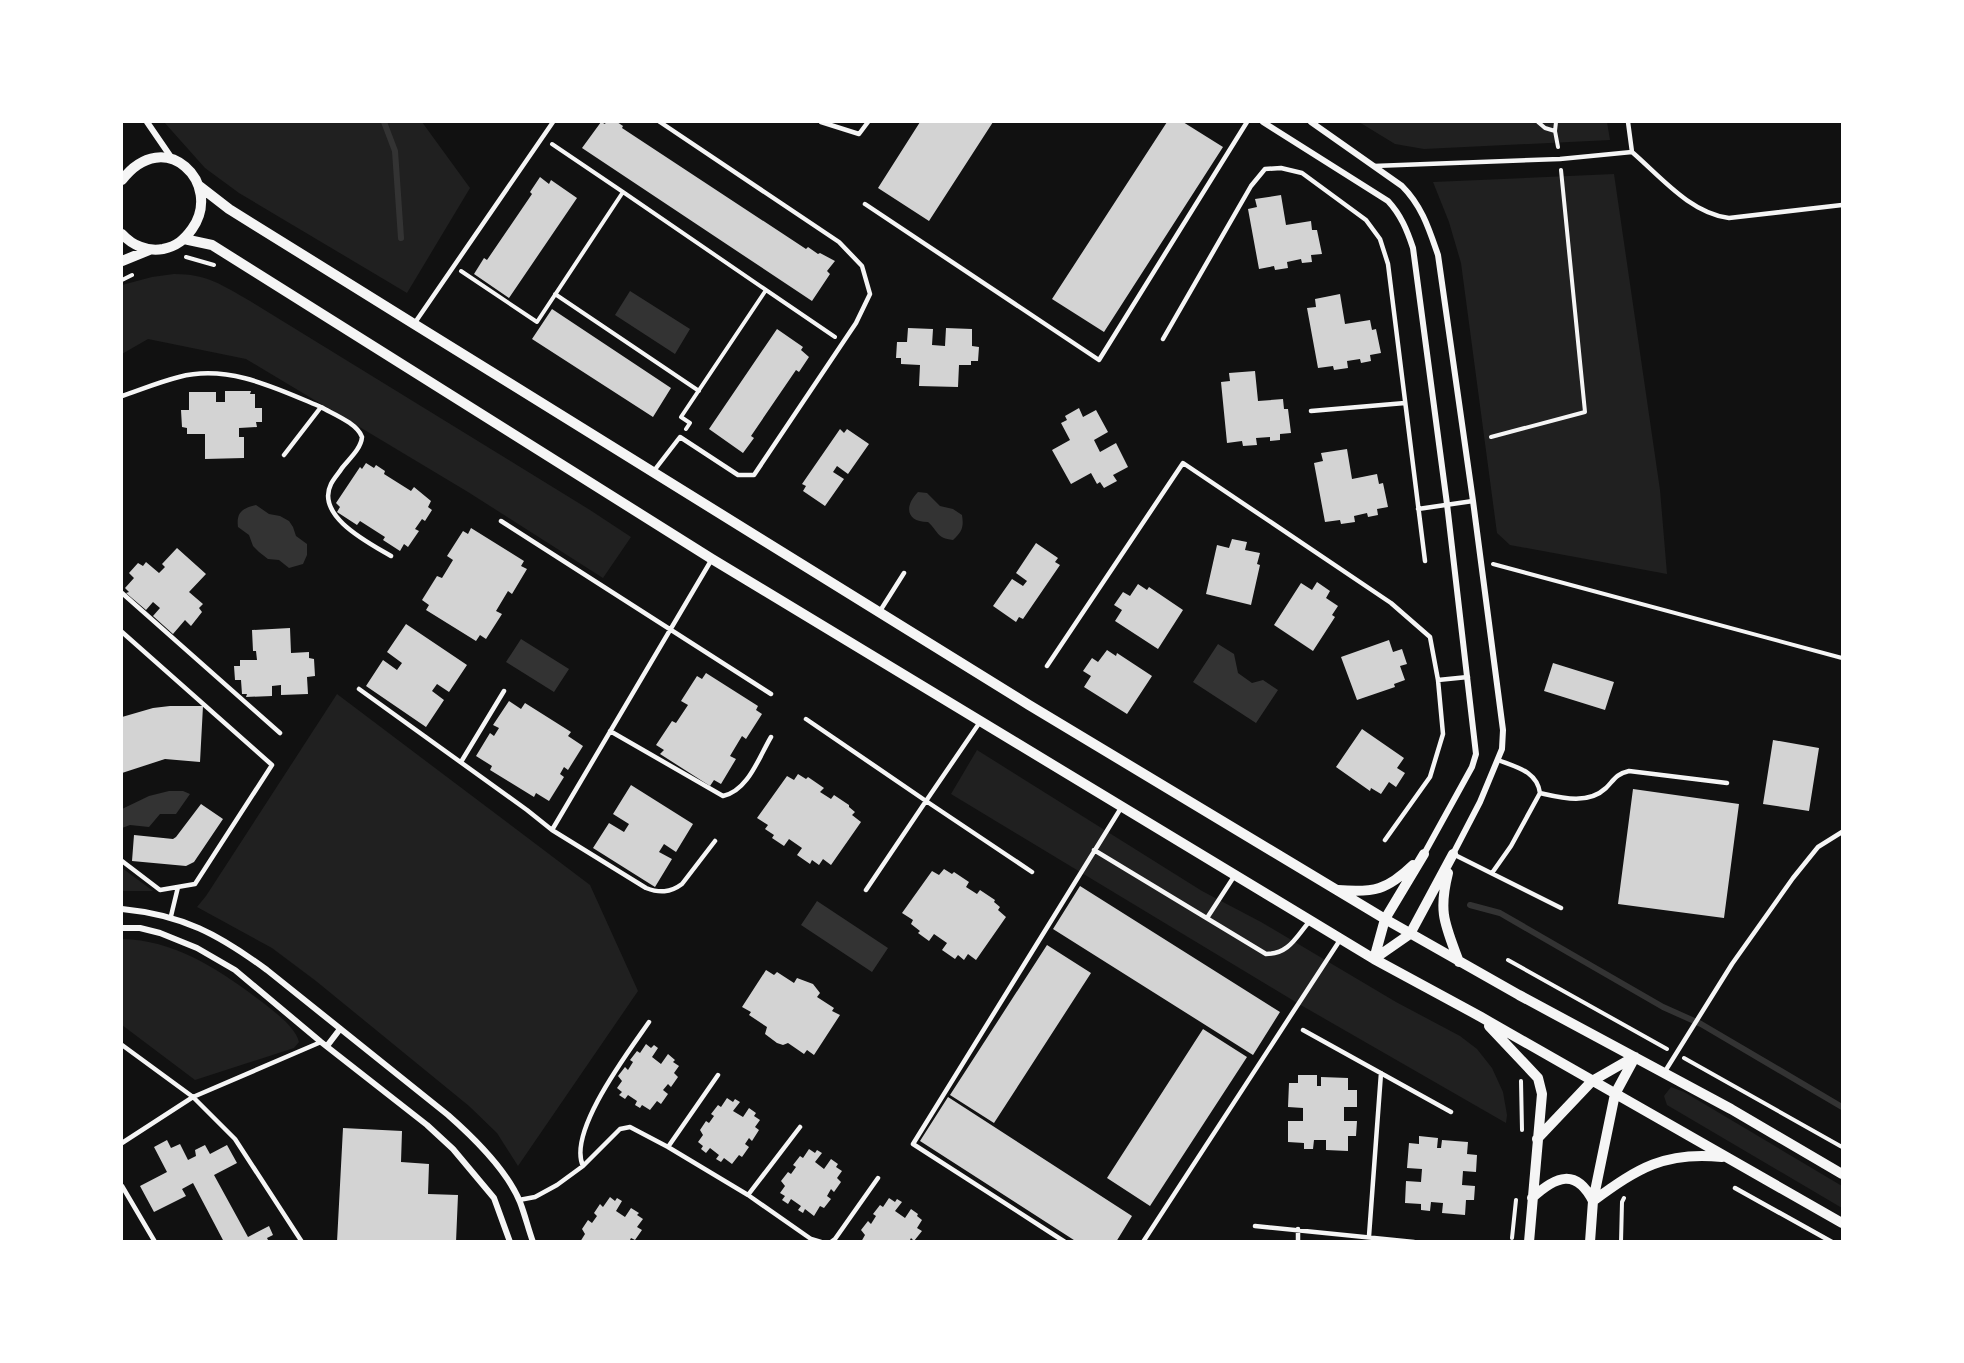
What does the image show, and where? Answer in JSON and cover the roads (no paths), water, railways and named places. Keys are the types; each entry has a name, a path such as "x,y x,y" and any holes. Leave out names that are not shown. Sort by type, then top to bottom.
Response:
{"street":[{"path":"147,122 174,160"},
{"path":"1263,122 1388,201 1405,223 1413,248 1447,504 1476,754 1472,767 1424,854 1384,919 1374,959"},
{"path":"1311,122 1402,186 1412,196 1427,222 1438,255 1503,730 1502,749 1480,802 1410,934 1374,959"},
{"path":"122,180 140,162 155,157 165,157 174,160 193,174 201,197 195,225 184,239 174,246 149,250 122,261"},
{"path":"198,185 229,209 1029,705 1384,919 1731,1109 1842,1174"},
{"path":"122,234 128,240 149,250"},
{"path":"184,239 212,245 712,559 1374,959 1481,1017 1842,1223"},
{"path":"1337,890 1366,892 1378,890 1406,872 1424,854"},
{"path":"1453,854 1442,897 1442,914 1459,962"},
{"path":"122,909 171,916 204,930 239,949 340,1029 471,1135 506,1178 519,1200 534,1242"},
{"path":"122,928 140,928 160,933 197,948 235,970 427,1125 466,1163 494,1198 510,1242"},
{"path":"1481,1017 1538,1078 1542,1094 1529,1242"},
{"path":"324,1044 340,1029"},
{"path":"1537,1139 1592,1081 1635,1057"},
{"path":"1590,1242 1593,1201 1615,1094 1635,1057"},
{"path":"1593,1201 1627,1176 1664,1160 1700,1155 1726,1158"},
{"path":"1532,1198 1545,1186 1561,1179 1573,1179 1585,1186 1593,1201"}],"lane":[{"path":"414,324 553,122"},
{"path":"653,472 680,437 738,475 754,475 856,323 870,294 862,266 839,242 660,122"},
{"path":"821,122 859,134 868,122"},
{"path":"865,204 1099,360 1247,122"},
{"path":"1628,122 1632,152 1697,208 1719,217 1729,218 1842,206"},
{"path":"1374,166 1560,159 1632,152"},
{"path":"1163,339 1251,186 1265,169 1292,169 1302,173 1366,220 1380,239 1388,264 1425,561"},
{"path":"122,396 180,376 211,374 243,377 321,407 350,424 360,432 362,437 359,447 331,483 328,499 332,511 355,534 391,556"},
{"path":"1311,411 1405,404"},
{"path":"284,455 321,407"},
{"path":"1047,666 1183,463 1391,603 1430,637 1438,680 1443,734 1430,777 1385,840"},
{"path":"1418,509 1473,501"},
{"path":"501,521 771,694"},
{"path":"552,830 712,559"},
{"path":"880,611 904,573"},
{"path":"122,593 280,733"},
{"path":"122,632 272,765 195,884 160,890 122,861"},
{"path":"1438,680 1468,677"},
{"path":"359,689 552,830 646,888 663,892 682,884 715,841"},
{"path":"461,762 504,691"},
{"path":"806,718 1032,872"},
{"path":"866,890 980,722"},
{"path":"610,731 723,796 741,787 771,737"},
{"path":"1492,873 1540,793 1539,786 1531,774 1498,760"},
{"path":"1540,793 1572,800 1593,796 1607,787 1615,776 1629,771 1727,783"},
{"path":"1065,1242 913,1144 1122,807"},
{"path":"1664,1073 1732,964 1810,856 1829,838 1842,832"},
{"path":"1094,850 1266,954 1280,953 1287,949 1310,921"},
{"path":"1453,854 1561,908"},
{"path":"1207,918 1235,875"},
{"path":"171,916 178,887"},
{"path":"1143,1242 1341,939"},
{"path":"583,1166 580,1149 596,1102 649,1022"},
{"path":"1303,1030 1451,1112"},
{"path":"122,1143 193,1097 324,1044"},
{"path":"122,1045 193,1097 235,1139 302,1241"},
{"path":"1369,1236 1381,1073"},
{"path":"668,1147 718,1075"},
{"path":"519,1200 542,1193 583,1166 620,1129 625,1127 636,1129 668,1147 748,1195 811,1239 821,1242"},
{"path":"748,1195 800,1127"},
{"path":"831,1242 836,1239 878,1178"},
{"path":"122,1186 155,1242"},
{"path":"1735,1188 1832,1242"},
{"path":"1255,1226 1414,1242"},
{"path":"1298,1229 1298,1242"}],"waterway":[{"path":"384,122 395,151 401,238"},
{"path":"1470,905 1500,913 1663,1007 1701,1024 1842,1107"}]}
